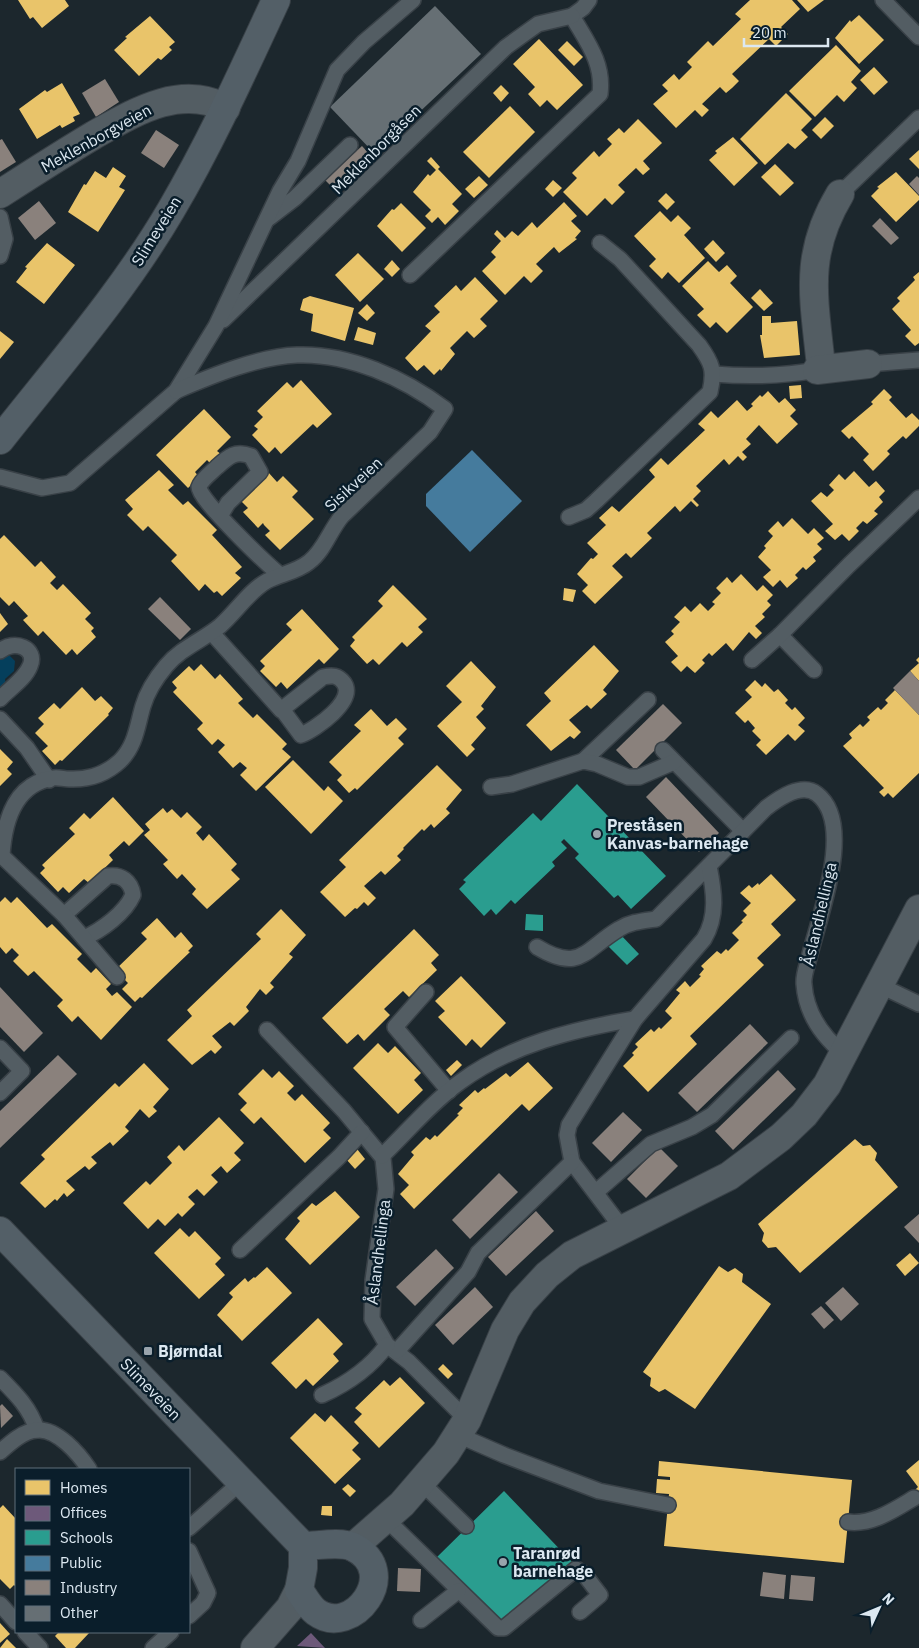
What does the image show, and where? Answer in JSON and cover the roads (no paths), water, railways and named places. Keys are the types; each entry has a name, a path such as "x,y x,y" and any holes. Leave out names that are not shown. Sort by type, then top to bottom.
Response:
{"street":[{"name":"Slimeveien","path":"0,440 102,310 150,243 176,202 226,108 276,0"},
{"name":"Meklenborgveien","path":"0,194 66,152 143,108 168,101 190,99 212,100 226,108"},
{"path":"840,194 819,239 813,276 819,364 868,364"},
{"path":"353,1547 422,1483 462,1427 504,1330 522,1302 547,1275 572,1255 622,1228 729,1176 782,1136 804,1115 827,1084 844,1054 919,908"},
{"name":"Slimeveien","path":"0,1231 303,1546"},
{"path":"255,1648 290,1608 300,1590 303,1546 353,1547 367,1558 373,1570 374,1578 369,1596 359,1608 343,1616 324,1616 315,1612 300,1590"}],"lane":[{"name":"Meklenborgåsen","path":"0,477 42,488 70,483 91,468 176,391 216,326 266,221 298,161 336,70 364,42 413,0"},
{"path":"410,275 600,94 602,79 599,64 572,16 583,8 589,0"},
{"path":"883,0 919,37"},
{"name":"Meklenborgåsen","path":"216,326 506,47 538,24 572,16"},
{"path":"840,194 919,118"},
{"path":"266,221 295,198 350,145"},
{"path":"0,218 5,239 0,256"},
{"path":"569,517 586,510 710,392 714,374 709,359 699,345 620,260 600,244"},
{"name":"Meklenborgåsen","path":"176,391 218,373 300,355 345,359 368,367 429,397 445,409"},
{"path":"868,364 919,360"},
{"path":"714,374 749,377 819,364"},
{"name":"Sisikveien","path":"116,977 64,915 1,860 7,820 16,800 35,784 49,780 90,779 107,772 121,760 134,743 143,704 166,666 183,651 212,632 265,582 309,562 322,547 332,528 342,516 430,432 445,409"},
{"path":"752,660 780,635 919,498"},
{"path":"220,516 280,576"},
{"path":"212,632 281,710"},
{"path":"780,635 814,670"},
{"path":"0,651 10,644 20,645 31,658 31,664 27,672 0,699"},
{"path":"491,788 512,784 583,761 648,700"},
{"path":"0,719 27,748 49,780"},
{"path":"663,750 742,831"},
{"path":"583,761 633,777 653,772 674,762"},
{"name":"Åslandhellinga","path":"537,947 553,956 568,959 581,957 625,926 634,922 656,919 742,831 776,800 800,791 813,790 821,796 828,807 835,838 830,878 803,982 807,1005 812,1017 832,1044 844,1054"},
{"path":"622,1228 572,1162 567,1135 573,1115 635,1019 704,939 710,928 714,890 708,866"},
{"path":"64,915 108,876 116,875 128,882 133,895 131,900 104,926 84,938"},
{"path":"879,985 919,1004"},
{"path":"426,992 395,1027 449,1091"},
{"path":"267,1030 382,1156 449,1091 476,1071 516,1051 588,1028 635,1019"},
{"path":"596,1192 651,1144 692,1127 712,1115 791,1038"},
{"path":"0,1048 22,1071 0,1093"},
{"path":"240,1250 339,1158 362,1132"},
{"name":"Åslandhellinga","path":"382,1156 386,1189 371,1300 372,1319 392,1348 462,1427"},
{"path":"322,1395 337,1389 392,1348 462,1279 478,1253 572,1162"},
{"path":"0,1378 20,1398 33,1417 37,1430"},
{"path":"462,1427 504,1455 599,1491 668,1505"},
{"path":"0,1452 14,1440 37,1430 54,1434 83,1460 88,1468"},
{"path":"190,1527 241,1482"},
{"path":"422,1483 466,1526"},
{"path":"848,1522 856,1523 882,1516 914,1498"},
{"path":"385,1518 458,1590 501,1629 576,1569 584,1574 600,1595 580,1612"},
{"path":"190,1553 208,1592 204,1603 190,1615"},
{"path":"421,1620 458,1590"},
{"path":"0,1604 15,1621"},
{"path":"26,1633 40,1648"},
{"path":"153,1648 170,1633"}],"place":[{"name":"Preståsen Kanvas-barnehage","path":"597,834"},
{"name":"Bjørndal","path":"148,1351"},
{"name":"Taranrød barnehage","path":"503,1562"}]}
